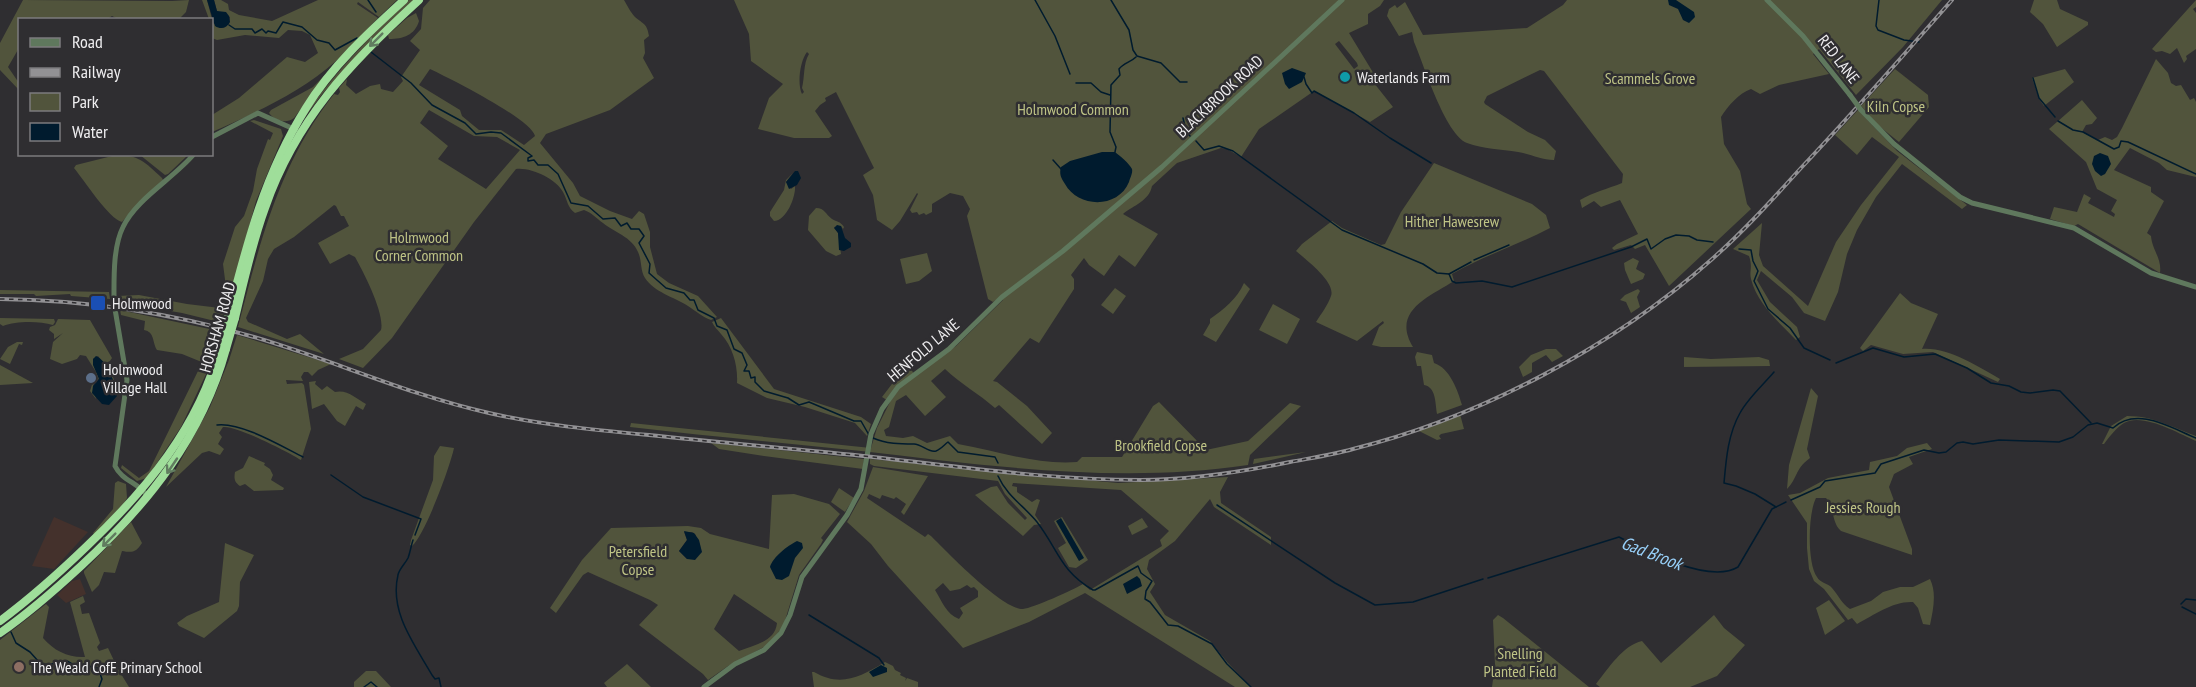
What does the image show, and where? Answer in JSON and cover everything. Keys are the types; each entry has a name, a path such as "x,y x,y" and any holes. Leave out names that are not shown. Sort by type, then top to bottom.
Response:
{"highway":[{"name":"HORSHAM ROAD","path":"297,131 306,106 338,67 404,0"},
{"name":"HORSHAM ROAD","path":"0,633 28,613 123,526 146,494 169,471 188,441 216,372 259,203 270,176 297,131 322,99 348,69 419,0"},
{"name":"HORSHAM ROAD","path":"0,621 49,582 132,500 146,494"}],"street":[{"name":"BLACKBROOK ROAD","path":"1111,210 1162,167 1342,0"},
{"name":"RED LANE","path":"1767,0 1803,36 1862,110 1894,144 1960,197 1983,208 2074,228 2151,273 2196,287"},
{"path":"282,123 294,121 306,106"},
{"path":"213,136 258,113 297,131"},
{"path":"146,494 120,475 115,466 127,380 115,311 117,253 124,225 140,205 192,156"},
{"name":"HENFOLD LANE","path":"704,687 735,664 764,650 781,633 790,615 802,577 847,515 863,484 870,436 882,409 898,387 950,349 1002,297 1063,251 1111,210"},
{"path":"127,479 132,490 132,500"}],"shaded area":[{"path":"54,517 88,532 54,569 32,566"},
{"path":"80,579 86,594 66,603 57,595 72,581"}],"green space":[{"path":"23,0 189,0 186,12 180,18 116,18 112,16 109,18 18,18 18,50 8,67 18,82 18,89 0,70 0,43"},
{"path":"202,0 207,0 212,18 209,18"},
{"path":"214,0 221,0 228,4 229,10 239,15 272,21 318,0 397,0 379,17 358,2 357,4 378,18 342,56 292,93 213,132 213,114 239,98 287,57 305,62 318,53 310,35 302,31 288,30 279,38 245,35 217,40 213,38 213,23 221,28 229,24 230,17 217,11"},
{"path":"409,0 417,0 356,57 323,93 298,126 323,91 349,60"},
{"name":"Holmwood Corner Common","path":"430,0 624,0 647,29 649,36 644,40 643,58 654,78 610,110 546,134 540,143 573,183 580,196 632,219 639,211 644,214 650,232 650,247 657,274 669,283 698,296 717,317 708,319 654,287 642,272 638,252 632,242 587,211 575,213 572,211 560,187 549,178 529,170 516,169 474,222 392,338 363,368 339,359 363,349 381,330 380,314 355,257 349,254 330,264 318,243 349,226 334,205 294,237 274,249 268,259 263,281 246,318 248,322 287,339 300,334 324,354 238,327 264,234 285,176 299,148 315,121 334,94 338,95 339,88 347,79 346,85 356,94 370,86 380,84 381,89 393,92 403,81 401,77 420,50 410,41 421,29 423,8","holes":["430,69 505,110 520,120 535,136 524,145 501,130 479,130 462,116 460,110 419,85","429,110 474,136 497,137 520,150 486,189 438,159 448,146 420,123"]},
{"name":"Holmwood Common","path":"734,0 1384,0 1380,6 1368,14 1368,24 1349,33 1377,79 1374,83 1393,107 1370,122 1314,91 1259,129 1241,157 1221,148 1177,163 1152,186 1144,199 1123,214 1158,234 1135,267 1119,255 1104,276 1089,265 1084,258 1071,275 1074,279 1074,289 1039,343 1030,338 993,381 1027,406 1052,433 1042,444 999,405 995,408 945,369 931,381 946,397 925,416 906,395 896,401 889,427 884,430 886,436 903,438 913,436 927,443 950,436 958,444 1017,457 1077,462 1082,457 1122,457 1153,406 1159,402 1206,450 1248,441 1290,403 1301,406 1250,455 1248,465 1151,473 1054,471 1006,467 630,427 631,423 871,448 877,428 890,402 882,397 895,380 911,369 915,376 956,346 1003,300 1000,297 993,302 988,299 967,216 970,209 963,196 950,193 932,204 932,212 919,215 910,210 917,193 892,230 877,220 873,195 863,175 874,168 836,92 825,98 826,101 815,111 832,136 829,138 794,138 758,129 769,98 783,84 751,61 749,34","holes":["1339,41 1357,63 1358,66 1354,69 1335,44","807,52 809,54 805,66 802,94 800,73"]},
{"name":"Scammels Grove","path":"1567,0 1942,0 1903,47 1856,95 1819,49 1813,54 1829,74 1779,85 1760,94 1751,89 1734,100 1721,117 1724,144 1740,171 1747,204 1751,209 1669,286 1645,245 1635,249 1631,245 1614,250 1612,248 1638,234 1620,200 1601,207 1594,201 1582,208 1580,200 1622,183 1623,174 1544,71 1540,70 1487,96 1484,102 1528,132 1545,140 1556,151 1554,160 1467,143 1451,127 1443,113 1429,82 1412,32 1399,36 1387,16 1389,9 1395,5 1397,8 1405,2 1423,35 1527,28 1563,5"},
{"path":"2034,0 2057,0 2060,9 2088,22 2088,25 2057,47 2043,24 2030,12"},
{"path":"2196,0 2196,7 2193,9 2196,13 2196,49 2186,56 2184,63 2177,48 2170,54 2162,51 2156,52 2152,49"},
{"path":"416,13 419,21 415,30 404,37 389,39 388,35"},
{"path":"2156,59 2168,73 2171,83 2176,86 2181,85 2190,100 2194,98 2196,102 2196,177 2167,170 2159,163 2130,148 2114,170 2151,187 2151,192 2164,201 2147,233 2151,236 2160,273 2078,224 2074,226 2050,219 2054,207 2077,212 2084,194 2091,198 2088,203 2114,217 2115,214 2111,211 2117,200 2097,189 2086,162 2049,129 2082,100 2097,118 2092,124 2086,125 2082,132 2098,140 2105,137 2112,140 2117,137"},
{"path":"332,68 294,118 281,121 269,113 313,87"},
{"name":"Kiln Copse","path":"1895,69 1928,95 1929,107 1899,142 1879,126 1861,106"},
{"path":"2065,69 2074,82 2044,106 2039,99 2032,78"},
{"path":"1858,110 1897,151 1967,205 1962,209 1902,164 1876,197 1857,230 1847,254 1838,292 1825,321 1804,313 1792,297 1761,271 1757,280 1770,302 1797,327 1800,337 1796,340 1758,297 1751,279 1749,256 1733,249 1762,223 1759,255 1763,266 1808,306 1836,242 1861,205 1899,157 1872,137 1857,155 1835,135"},
{"path":"254,120 281,129 283,136 256,201 223,323 118,302 118,296 139,295 220,308 226,287 223,264 235,227 244,216 253,191 257,169 268,139 270,140 273,133 250,121"},
{"path":"112,156 130,156 141,160 163,180 122,222 104,207 74,168 76,165"},
{"path":"141,156 187,156 165,175"},
{"name":"Hither Hawesrew","path":"1434,163 1532,204 1546,215 1550,228 1452,274 1454,281 1424,299 1410,315 1407,334 1413,347 1372,345 1383,321 1357,341 1316,322 1328,303 1331,290 1325,278 1296,251 1332,221 1342,228 1381,245 1385,244 1401,212"},
{"path":"793,173 786,182 791,189 795,186 792,202 786,213 774,221 770,212 784,190 786,180"},
{"path":"816,208 823,210 844,227 843,229 841,226 834,227 838,233 841,254 836,256 826,251 808,230 809,216"},
{"path":"927,253 932,271 919,281 906,284 900,259"},
{"path":"1633,258 1639,261 1636,269 1645,274 1643,279 1631,284 1624,263"},
{"path":"1244,283 1250,289 1216,342 1203,335 1210,319 1234,299"},
{"path":"1115,288 1126,296 1113,314 1101,305"},
{"path":"1638,289 1640,291 1637,297 1640,307 1631,313 1626,302 1620,300"},
{"path":"0,290 109,292 110,299 71,296 70,294 36,296 34,294 0,294"},
{"path":"1900,293 1911,303 1938,314 1922,349 1942,351 1962,358 2000,379 1998,382 1933,352 1903,354 1871,345 1863,351 1860,348"},
{"path":"1273,304 1300,319 1287,344 1259,330"},
{"path":"120,310 219,331 209,365 182,354 157,350 152,335 144,330 145,321 121,315"},
{"path":"0,318 54,319 55,322 53,325 28,322 3,326 0,324"},
{"path":"721,318 774,389 861,417 871,424 867,436 855,423 767,398 737,383 736,363 732,351 712,322"},
{"path":"58,319 90,320 112,358 107,365 111,371 117,393 110,372 98,356 93,359 99,378 93,386 96,399 90,391 96,372 86,356 80,355 77,359 62,364 50,359 53,342 63,333 54,339 54,334 49,330"},
{"path":"237,335 331,364 318,370 312,376 304,372 301,377 303,381 286,380 287,384 302,383 304,385 311,429 301,460 250,434 223,427 219,433 222,437 218,444 224,449 220,455 209,451 202,453 166,487 210,407"},
{"path":"17,342 23,342 22,345 19,344 10,364 0,359 8,347"},
{"path":"1546,349 1556,349 1563,356 1552,362 1546,355 1532,363 1532,372 1523,377 1519,367 1531,355"},
{"path":"1417,352 1432,355 1434,363 1445,370 1456,387 1462,405 1437,414 1433,392 1424,385 1421,366 1417,366 1415,357"},
{"path":"1684,357 1711,359 1759,357 1769,360 1770,366 1684,367"},
{"path":"0,365 33,383 0,385"},
{"path":"199,369 207,372 181,427 147,478 137,481 121,468 122,465 139,478 149,471"},
{"path":"316,381 315,384 322,390 327,386 335,392 348,393 355,397 366,404 363,410 356,406 345,426 337,421 324,404 312,409 309,382"},
{"path":"1811,388 1818,396 1807,449 1810,458 1801,466 1787,489 1789,465"},
{"path":"1460,414 1464,429 1441,434 1439,436 1441,439 1437,440 1419,431"},
{"path":"2127,416 2137,416 2162,423 2196,436 2196,441 2160,425 2132,420 2121,425 2102,444 2111,426"},
{"path":"711,443 864,459 863,469 719,449"},
{"name":"Jessies Rough","path":"1927,443 1932,449 1909,457 1913,464 1894,474 1889,487 1912,549 1912,555 1841,531 1826,498 1816,498 1813,505 1810,550 1814,570 1818,579 1830,586 1850,609 1871,601 1883,592 1900,587 1913,587 1930,579 1932,584 1934,602 1930,625 1923,624 1918,608 1913,602 1891,606 1857,624 1852,618 1848,620 1824,589 1814,581 1809,569 1807,523 1788,495 1800,493 1828,478 1869,470 1870,462 1897,456 1907,448"},
{"path":"440,446 454,448 452,457 430,515 412,546 410,545 411,540 433,480 434,456"},
{"path":"1306,452 1253,464 1254,459"},
{"path":"249,456 265,463 264,465 273,475 271,480 284,488 283,490 254,491 245,484 240,486 238,484 235,480 235,472 243,468"},
{"path":"870,459 1118,483 1228,477 1220,492 1221,503 1271,537 1271,545 1214,507 1210,499 1175,541 1149,560 1147,569 1155,584 1150,592 1165,615 1210,641 1251,687 1235,687 1085,593 1029,622 963,648 888,566 871,544 847,522 864,491 873,467 928,476 904,515 901,512 906,504 896,497 894,499 882,495 880,499 869,494 867,498 925,537 928,534 931,536 989,591 1014,607 1023,609 1035,606 1083,584 1090,590 1162,546 1160,540 1169,531 1121,490 1013,483 1012,486 1017,487 1017,492 1032,502 1040,500 1035,515 1041,524 1034,525 1023,536 975,495 997,486 1008,503 1025,520 1027,518 1005,494 998,481 870,464","holes":["943,583 950,591 967,585 978,591 978,597 960,608 963,613 959,619 948,611 935,590"]},
{"path":"118,481 126,484 127,498 121,508 95,535 93,533 113,509 115,483"},
{"path":"839,488 854,498 845,512 831,502"},
{"name":"Petersfield Copse","path":"794,494 829,504 840,514 821,538 823,540 821,544 799,575 783,627 766,646 728,666 708,680 639,625 658,605 650,600 588,572 583,575 556,613 550,608 582,560 611,528 688,526 769,549 772,495","holes":["684,532 692,532 696,535 687,559 679,551 687,540","734,594 777,623 768,639 739,651 714,629"]},
{"path":"1062,517 1088,560 1076,568 1069,567 1058,548 1066,543 1054,521"},
{"path":"1142,518 1148,527 1132,535 1128,526"},
{"path":"131,522 142,543 134,551 122,551 115,573 104,572 99,585 92,592 84,571"},
{"path":"225,543 254,555 240,582 237,611 204,638 177,623 219,602"},
{"path":"83,596 85,602 80,605 82,614 89,613 100,643 97,647 99,651 108,648 129,687 0,687 0,640 46,604 49,607 43,638 62,653 85,657 70,602"},
{"path":"1829,600 1845,621 1825,635 1816,608"},
{"name":"Snelling Planted Field","path":"1498,615 1589,687 1492,687 1495,665 1493,620"},
{"path":"1714,615 1724,628 1745,645 1717,676 1690,687 1600,687 1596,684 1616,658 1628,647 1642,641 1661,663"},
{"path":"885,662 901,673 900,675 906,678 905,681 907,678 918,682 918,687 814,687 812,672 832,679 849,679"},
{"path":"627,664 651,687 607,687 604,683"},
{"path":"366,671 376,671 391,687 354,687 354,682"}],"water":[{"path":"207,0 214,0 217,11 226,12 230,22 224,28 217,27"},
{"path":"1668,0 1676,0 1694,12 1695,17 1689,23 1683,20 1678,9 1669,5"},
{"path":"1292,68 1306,73 1302,82 1289,89 1282,73"},
{"path":"1102,152 1115,152 1129,164 1132,174 1129,182 1124,191 1107,201 1088,201 1079,198 1071,192 1061,178 1061,167 1070,161"},
{"path":"2100,153 2108,156 2111,164 2101,176 2092,164 2094,156"},
{"path":"795,171 798,171 801,178 797,185 789,189 786,182"},
{"path":"837,225 841,226 845,238 851,243 851,247 844,251 839,250 838,233 834,228"},
{"path":"96,356 104,362 115,385 117,396 109,405 102,404 92,393 93,386 99,379 93,365 93,359"},
{"path":"1061,518 1084,558 1079,561 1056,521"},
{"path":"684,531 694,533 699,540 702,552 695,560 687,559 679,551 687,540"},
{"path":"797,541 802,543 803,548 795,558 789,576 782,580 776,579 770,567 774,559"},
{"path":"1137,576 1142,586 1127,594 1123,584"},
{"path":"881,665 887,668 887,672 873,677 869,672"}],"waterway":[{"path":"368,0 376,12"},
{"path":"1035,0 1055,36 1070,74"},
{"path":"1111,0 1129,30 1133,50 1137,56 1161,63 1180,82 1187,82"},
{"path":"1879,0 1876,26 1878,30 1904,40 1919,42"},
{"path":"229,25 235,29 252,29 255,33 262,29 266,33 268,31 276,33 283,22 302,27 317,40 329,43 335,50 357,38"},
{"path":"371,52 411,83 432,105 465,123 476,134 501,133 532,156 528,158 528,161 534,160 538,165 548,165 558,174 571,203 588,206 603,219 615,218 621,226 627,223 631,229 639,229 644,236 639,243 650,264 649,273 666,288 684,293 690,300 694,300 698,310 714,318 717,326 727,330 734,349 742,353 747,365 744,371 749,371 751,378 755,377 755,382 764,391 788,398 799,405 809,402 854,421 861,421 869,435"},
{"path":"1115,152 1116,147 1110,132 1111,85 1120,75 1119,69 1136,57"},
{"path":"1304,77 1312,93 1314,91 1354,113 1431,163"},
{"path":"2033,78 2039,98 2055,117"},
{"path":"1076,83 1091,83 1101,92 1110,95"},
{"path":"1183,118 1186,131 1190,136"},
{"path":"2058,121 2114,149 2119,147 2121,141 2128,142 2196,174"},
{"path":"1176,128 1187,133"},
{"path":"1196,141 1204,150 1219,146 1233,151 1342,230 1423,264 1437,273 1449,274 1452,281 1456,283 1482,281 1512,287 1631,247 1647,239 1651,249 1665,239 1676,235 1713,242"},
{"path":"1053,160 1061,169"},
{"path":"1474,260 1509,245"},
{"path":"1739,249 1751,250 1758,271 1754,281 1768,309 1790,328 1804,348 1830,360"},
{"path":"1449,274 1471,262"},
{"path":"1836,363 1873,348 1904,357 1935,354 1967,368 1991,383 2009,386 2021,392 2060,391 2091,423"},
{"path":"1774,372 1747,402 1736,421 1728,447 1724,483 1755,494 1776,507"},
{"path":"1791,500 1820,487 1825,481 1875,473 1881,464 1924,450 1946,452 1957,443 1963,442 1973,444 1999,440 2059,442 2073,437 2088,425 2097,423 2113,428 2133,419 2154,421 2196,438"},
{"path":"217,425 227,425 249,431 303,457"},
{"path":"873,438 888,443 917,444 933,451 948,442 958,452 995,457 998,463"},
{"path":"331,475 363,497 421,519 415,535"},
{"path":"998,476 1011,495 1037,522 1066,567 1082,583 1095,590 1138,566 1141,573 1152,581 1146,591 1145,599 1168,625 1178,626 1212,644 1227,664 1251,687"},
{"name":"Gad Brook","path":"1488,578 1619,537 1678,564 1695,569 1726,571 1738,567 1772,509 1786,502"},
{"name":"Gad Brook","path":"1217,505 1335,583 1375,605 1413,602 1483,579"},
{"path":"413,540 408,558 398,575 397,602 411,640 432,675 435,679 439,678 441,687"},
{"path":"2181,604 2186,599 2196,600"},
{"path":"2182,607 2196,614"},
{"path":"809,615 879,658 884,665"},
{"path":"11,632 16,643 30,652 39,662 47,665 67,661 79,668 88,666 98,668 102,679 99,687"},
{"path":"364,687 371,682 377,687"}],"railway":[{"path":"0,299 97,305 192,321 283,346 459,406 548,424 1074,478 1160,480 1235,472 1322,456 1401,436 1496,398 1543,375 1632,321 1673,292 1746,227 1952,0"}],"place":[{"name":"Waterlands Farm","path":"1345,77"},
{"name":"Holmwood","path":"98,303"},
{"name":"Holmwood Village Hall","path":"91,378"},
{"name":"The Weald CofE Primary School","path":"19,667"}],"park label":[{"name":"Brookfield Copse","path":"1161,445"}]}
